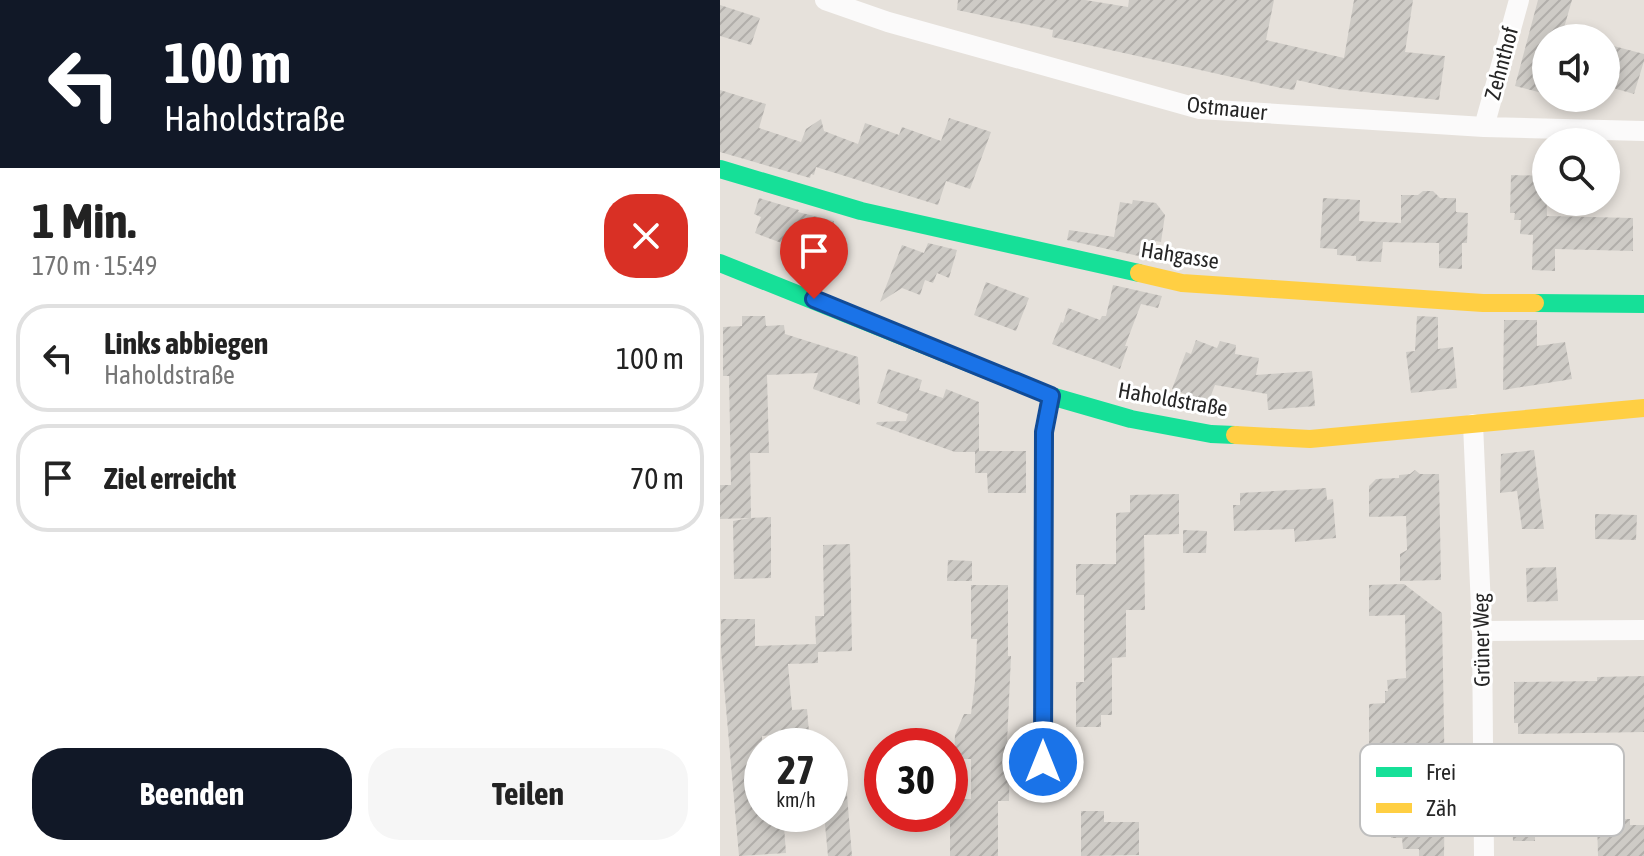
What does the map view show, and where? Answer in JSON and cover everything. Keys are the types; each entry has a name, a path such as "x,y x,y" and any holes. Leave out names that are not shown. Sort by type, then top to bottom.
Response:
{"street":[{"name":"Ostmauer","path":"825,0 902,26 1200,109 1484,127 1644,131"},
{"name":"Zehnthof","path":"1484,127 1519,0"},
{"name":"Hahgasse","path":"720,169 861,211 1182,283 1483,303 1644,304"},
{"name":"Haholdstraße","path":"720,263 1051,396 1131,419 1211,434 1310,439 1644,408"},
{"path":"1043,762 1044,432 1051,396"},
{"name":"Grüner Weg","path":"1473,424 1482,631 1483,744"},
{"path":"1482,631 1644,630"},
{"name":"Grüner Weg","path":"1484,836 1484,856"}],"building":[{"path":"958,0 1085,0 1128,7 1129,0 1274,0 1266,40 1344,58 1354,0 1413,0 1405,52 1445,56 1439,100 1337,89 1297,80 1294,90 1281,88 1052,37 1053,30 957,10"},
{"path":"1538,0 1572,0 1565,24 1532,24 1532,90 1515,86"},
{"path":"720,5 760,18 751,45 720,36"},
{"path":"1620,48 1644,54 1634,94 1620,90"},
{"path":"720,90 766,104 759,128 801,142 806,129 821,119 824,131 858,144 865,123 899,135 902,127 941,141 949,118 991,132 970,189 946,181 938,205 816,167 810,178 720,152"},
{"path":"1511,175 1532,176 1532,216 1633,218 1633,251 1555,249 1555,271 1532,270 1533,235 1520,234 1521,220 1514,220 1515,213 1510,213"},
{"path":"1423,191 1433,191 1440,198 1456,198 1456,212 1468,213 1467,243 1462,243 1462,269 1439,268 1439,243 1383,242 1381,262 1356,261 1356,256 1337,255 1337,249 1320,248 1323,198 1360,200 1359,221 1401,223 1401,195 1418,195"},
{"path":"759,198 834,221 826,254 787,245 755,233 761,217 754,214"},
{"path":"1133,200 1156,203 1165,215 1161,242 1156,241 1152,259 1067,240 1069,230 1114,237 1120,202 1132,204"},
{"path":"928,243 957,250 949,278 937,273 933,283 925,280 920,295 902,288 880,302 902,245 924,253"},
{"path":"986,282 1029,298 1016,331 974,315"},
{"path":"1113,285 1162,296 1158,308 1141,304 1120,369 1052,344 1068,308 1100,320 1106,316"},
{"path":"742,316 765,316 766,326 784,325 785,334 858,357 860,405 813,389 818,373 767,375 769,453 750,453 751,518 771,517 771,578 734,579 733,521 750,518 720,519 720,485 731,485 729,376 723,376 723,327 742,326"},
{"path":"1417,316 1438,317 1438,349 1453,347 1457,388 1411,393 1406,352 1415,351"},
{"path":"1504,320 1537,320 1537,346 1565,342 1572,379 1503,390"},
{"path":"1196,340 1217,348 1220,341 1236,345 1235,354 1259,358 1256,375 1312,371 1315,406 1268,410 1267,394 1215,385 1208,403 1172,389 1186,352 1191,354"},
{"path":"888,369 922,380 919,390 943,398 946,389 979,402 979,451 1026,451 1026,493 988,493 987,473 975,473 975,452 955,452 876,424 906,421 908,414 877,403"},
{"path":"1534,450 1544,529 1522,529 1517,491 1500,493 1501,454"},
{"path":"1415,470 1420,474 1439,474 1441,580 1400,581 1400,554 1407,550 1406,516 1369,517 1369,486 1376,479 1399,478 1399,475"},
{"path":"1326,488 1327,500 1333,499 1336,538 1295,542 1294,529 1234,531 1233,505 1240,505 1240,493"},
{"path":"1179,494 1179,534 1144,535 1145,610 1126,610 1126,657 1112,658 1112,715 1101,715 1101,727 1076,727 1076,682 1084,682 1084,595 1076,595 1076,564 1116,564 1116,513 1130,512 1130,495"},
{"path":"1595,514 1637,515 1636,540 1595,539"},
{"path":"1183,530 1207,531 1206,553 1183,553"},
{"path":"850,544 852,651 818,652 818,663 788,664 792,710 807,709 809,728 744,728 744,832 784,832 786,853 739,856 721,651 721,619 755,619 755,646 816,644 815,616 824,616 823,545"},
{"path":"948,560 972,561 972,581 947,581"},
{"path":"1556,567 1558,601 1527,602 1526,568"},
{"path":"1404,584 1442,613 1444,744 1369,744 1369,704 1385,703 1387,680 1406,678 1405,615 1369,616 1369,585"},
{"path":"971,585 1008,585 1008,656 1011,656 1007,743 1010,743 1009,801 998,801 998,856 950,856 950,832 968,832 971,759 968,759 968,728 958,728 964,714 971,714 977,639 971,639"},
{"path":"1644,676 1644,732 1518,734 1518,723 1514,723 1514,682 1597,681 1597,677"},
{"path":"848,807 852,856 828,856 826,832 848,832"},
{"path":"1081,811 1104,811 1104,822 1139,822 1139,855 1081,856"},
{"path":"1624,819 1630,819 1630,825 1644,825 1644,856 1598,856 1597,836 1624,836"},
{"path":"1444,836 1444,856 1419,856 1419,849 1403,849 1402,838 1391,838"},
{"path":"1513,836 1535,836 1535,841 1513,841"}],"traffic: fast":[{"path":"720,169 861,211 1139,273"},
{"path":"720,263 1051,396 1131,419 1211,434 1235,435"},
{"path":"1535,303 1644,304"}],"traffic: slow":[{"path":"1139,273 1182,283 1483,303 1535,303"},
{"path":"1235,435 1310,439 1644,408"}],"route":[{"path":"814,299 1051,396 1044,432 1043,762"}]}
